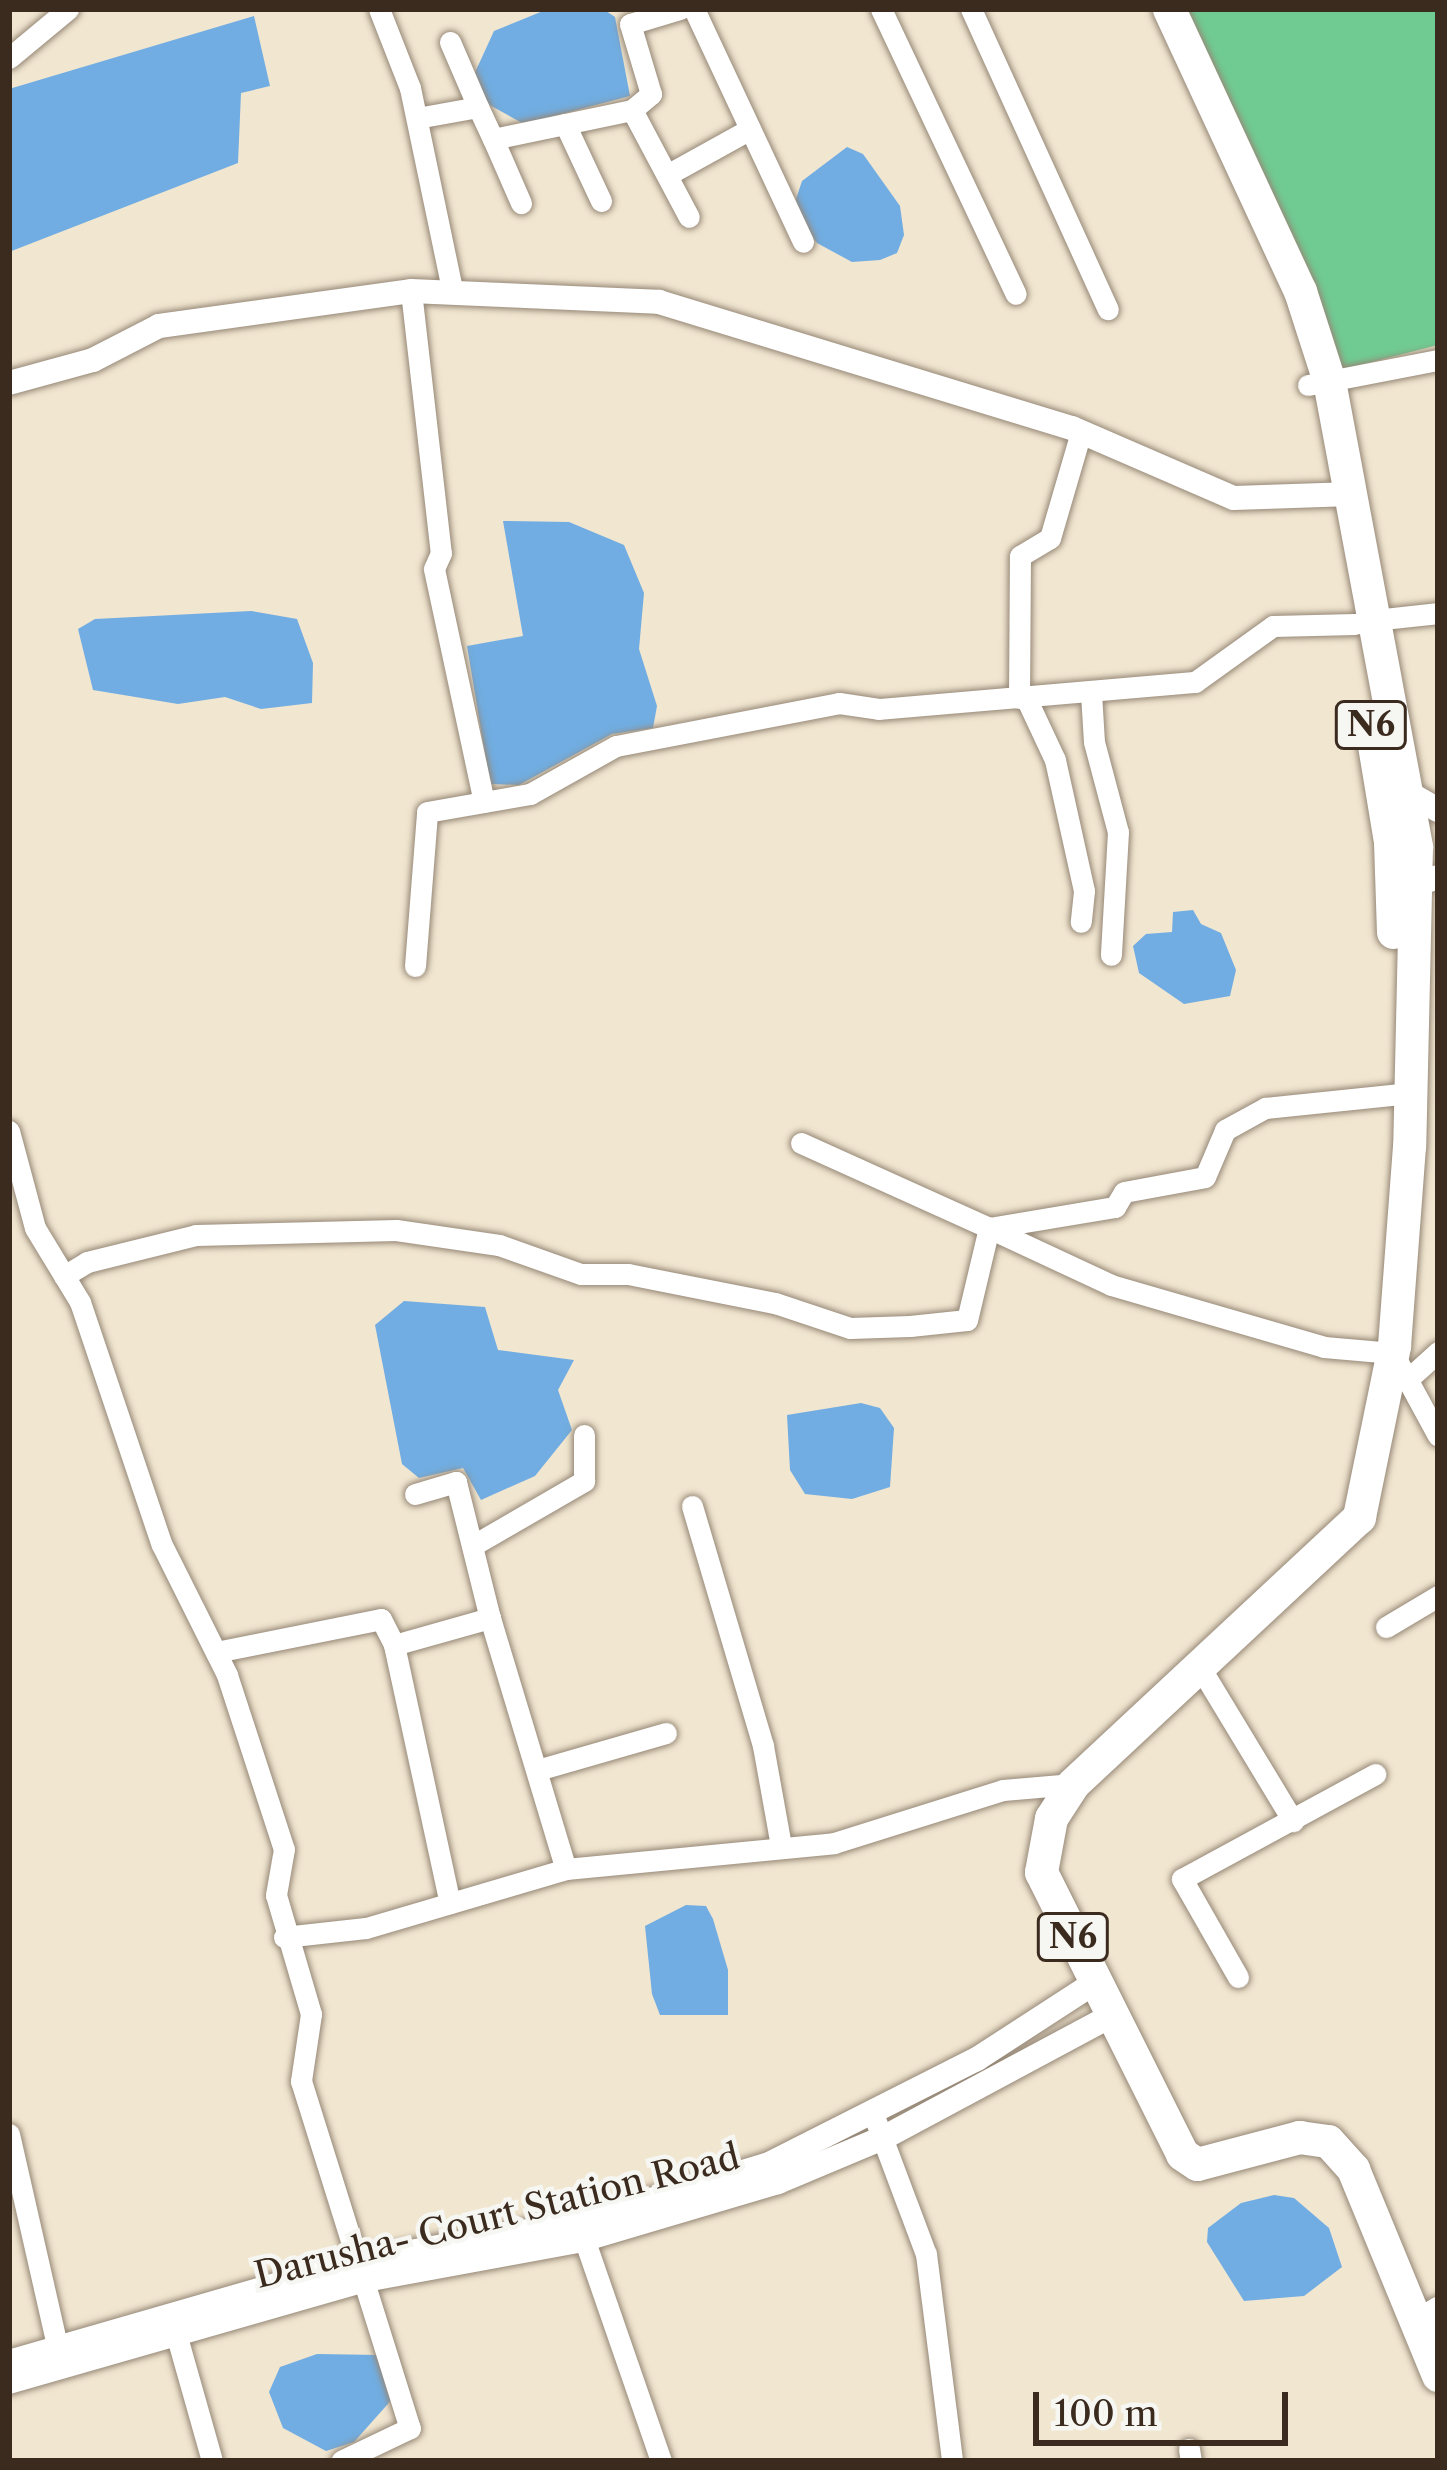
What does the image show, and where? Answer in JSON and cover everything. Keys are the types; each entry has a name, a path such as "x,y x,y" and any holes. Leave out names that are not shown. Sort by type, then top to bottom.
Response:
{"highway":[{"name":"N6","path":"1146,9 1319,383"},
{"name":"N6","path":"1169,9 1300,291 1364,622 1415,826 1426,881 1401,1092"},
{"name":"N6","path":"1415,826 1392,1360 1372,1479 1359,1517 1073,1784 1051,1818 1042,1872 1183,2154 1197,2164 1299,2137 1328,2141 1353,2169 1433,2340"}],"street":[{"path":"9,58 68,9"},
{"path":"379,9 417,118 452,289"},
{"path":"493,139 632,110 651,94 630,23 680,9"},
{"path":"694,9 803,242"},
{"path":"881,9 1016,294"},
{"path":"971,9 1108,309"},
{"path":"450,42 520,203"},
{"path":"417,118 478,106"},
{"path":"632,110 689,217"},
{"path":"565,124 601,201"},
{"path":"667,175 750,129"},
{"path":"9,382 92,360 158,326 411,291 452,289 659,302 1081,432 1234,498 1340,495"},
{"path":"411,291 441,553 434,569 484,802"},
{"path":"1319,383 1438,360"},
{"path":"1081,432 1050,538 1021,556 1023,698 1055,760 1084,891 1081,922"},
{"path":"415,966 427,812 530,794 616,746 839,703 879,709 1195,682 1274,626 1438,613"},
{"path":"1091,693 1094,742 1118,832 1111,955"},
{"path":"989,1228 1114,1207 1124,1192 1204,1177 1225,1130 1265,1108 1401,1092"},
{"path":"9,1131 19,1208 80,1302 162,1545 215,1652 284,1849 276,1895 284,1937 311,2014 301,2081 410,2428 340,2461"},
{"path":"801,1143 1111,1285 1324,1347 1392,1360 1438,1352"},
{"path":"64,1276 87,1262 196,1235 396,1230 499,1245 581,1274 628,1274 775,1303 850,1328 910,1326 967,1321 989,1228"},
{"path":"1392,1360 1438,1436"},
{"path":"477,1543 584,1481 584,1435"},
{"path":"415,1494 456,1482 477,1543 490,1618 541,1769 566,1869"},
{"path":"692,1506 763,1747 781,1846"},
{"path":"1386,1627 1438,1596"},
{"path":"394,1645 490,1618"},
{"path":"215,1652 381,1619 394,1645 450,1903"},
{"path":"1201,1669 1293,1821"},
{"path":"541,1769 666,1733"},
{"path":"1238,1977 1182,1879 1375,1774"},
{"path":"284,1937 366,1928 566,1869 834,1843 1003,1790 1073,1784"},
{"name":"Darusha- Court Station Road","path":"879,2126 1094,1983"},
{"name":"Darusha- Court Station Road","path":"9,2382 60,2359 362,2271 580,2231 879,2126 1114,2014"},
{"path":"879,2126 926,2254 952,2461"},
{"path":"9,2134 60,2359"},
{"path":"580,2231 661,2461"},
{"path":"174,2327 212,2461"},
{"name":"Darusha- Court Station Road","path":"9,2362 60,2359"}],"green space":[{"path":"1172,9 1438,9 1438,345 1341,370"}],"water":[{"path":"548,9 603,9 615,17 630,96 524,124 486,103 472,79 494,31"},
{"path":"254,16 270,86 241,93 238,163 9,252 9,89"},
{"path":"847,147 863,154 900,206 904,235 897,253 880,260 852,262 817,243 792,211 802,181"},
{"path":"503,521 569,522 624,545 644,593 639,649 657,706 653,728 612,734 519,785 490,784 467,646 523,636"},
{"path":"251,611 297,619 313,663 312,703 261,709 225,697 178,704 93,690 78,629 95,619"},
{"path":"1193,910 1201,924 1221,933 1236,970 1230,996 1184,1004 1139,973 1133,946 1146,934 1172,932 1173,912"},
{"path":"404,1301 485,1307 498,1350 574,1360 558,1390 572,1430 535,1476 481,1500 463,1468 419,1478 402,1464 375,1325"},
{"path":"861,1403 880,1408 894,1428 890,1487 852,1499 805,1494 790,1470 787,1415"},
{"path":"686,1905 706,1906 713,1919 728,1970 728,2015 660,2015 652,1994 645,1926"},
{"path":"1274,2195 1294,2198 1329,2228 1342,2267 1304,2296 1244,2301 1207,2242 1208,2228 1241,2203"},
{"path":"317,2354 379,2355 395,2396 354,2442 326,2451 283,2428 269,2392 280,2367"}]}
